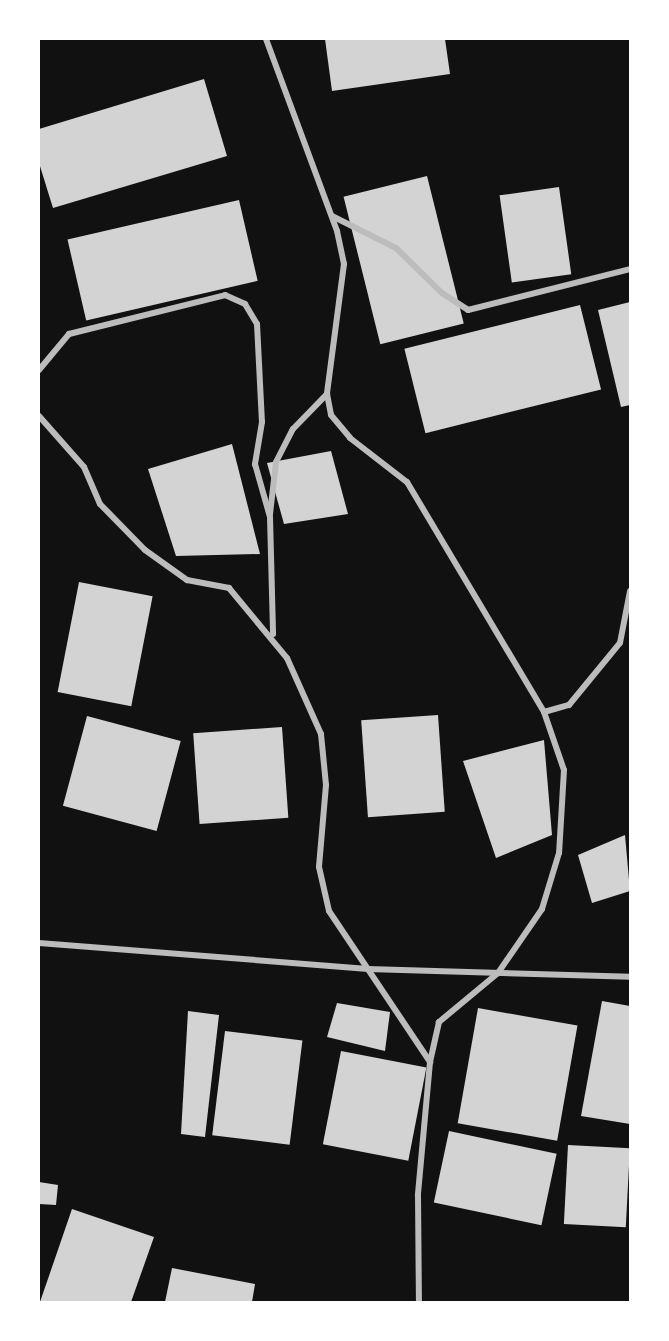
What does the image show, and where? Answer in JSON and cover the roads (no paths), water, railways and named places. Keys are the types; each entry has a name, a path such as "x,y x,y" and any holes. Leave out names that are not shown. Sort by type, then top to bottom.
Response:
{"street":[{"path":"266,39 332,216 344,264 327,394 331,415 350,438 407,482 544,712 564,770 559,852 542,909 498,973 439,1022 430,1062 418,1195 419,1302"},
{"path":"332,216 396,248 442,293 468,310 630,269"},
{"path":"39,370 69,334 225,296 245,304 257,324 262,422 255,464 270,517"},
{"path":"273,635 270,517 276,462 293,429 327,394"},
{"path":"39,416 84,467 100,504 145,550 187,580 229,588 273,635 321,734 326,785 319,867 329,911 430,1062"},
{"path":"544,712 569,705 620,643 630,591"},
{"path":"39,943 368,969 630,977"}]}
